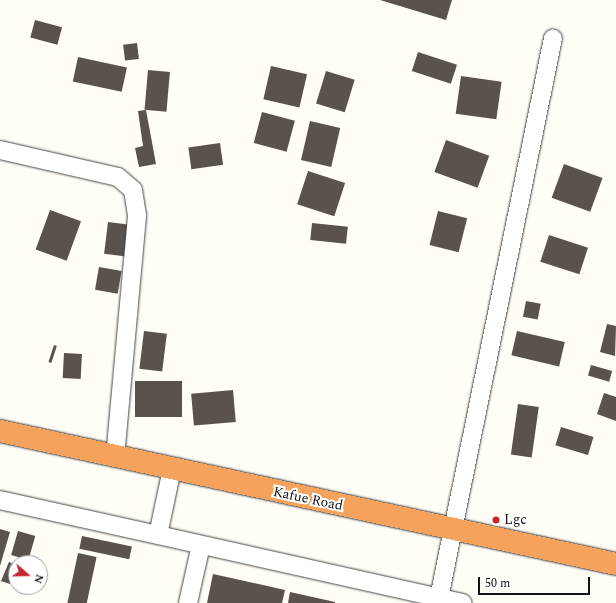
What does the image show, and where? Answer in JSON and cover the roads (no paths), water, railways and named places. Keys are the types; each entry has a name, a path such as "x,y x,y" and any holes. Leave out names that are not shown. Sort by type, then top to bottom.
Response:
{"highway":[{"name":"Kafue Road","path":"0,431 616,564"}],"street":[{"path":"439,598 553,38"},
{"path":"0,150 118,177 133,190 137,216 115,456"},
{"path":"158,535 172,469"},
{"path":"0,500 462,603"},
{"path":"188,603 201,545"}],"place":[{"name":"Lgc","path":"496,520"}]}
